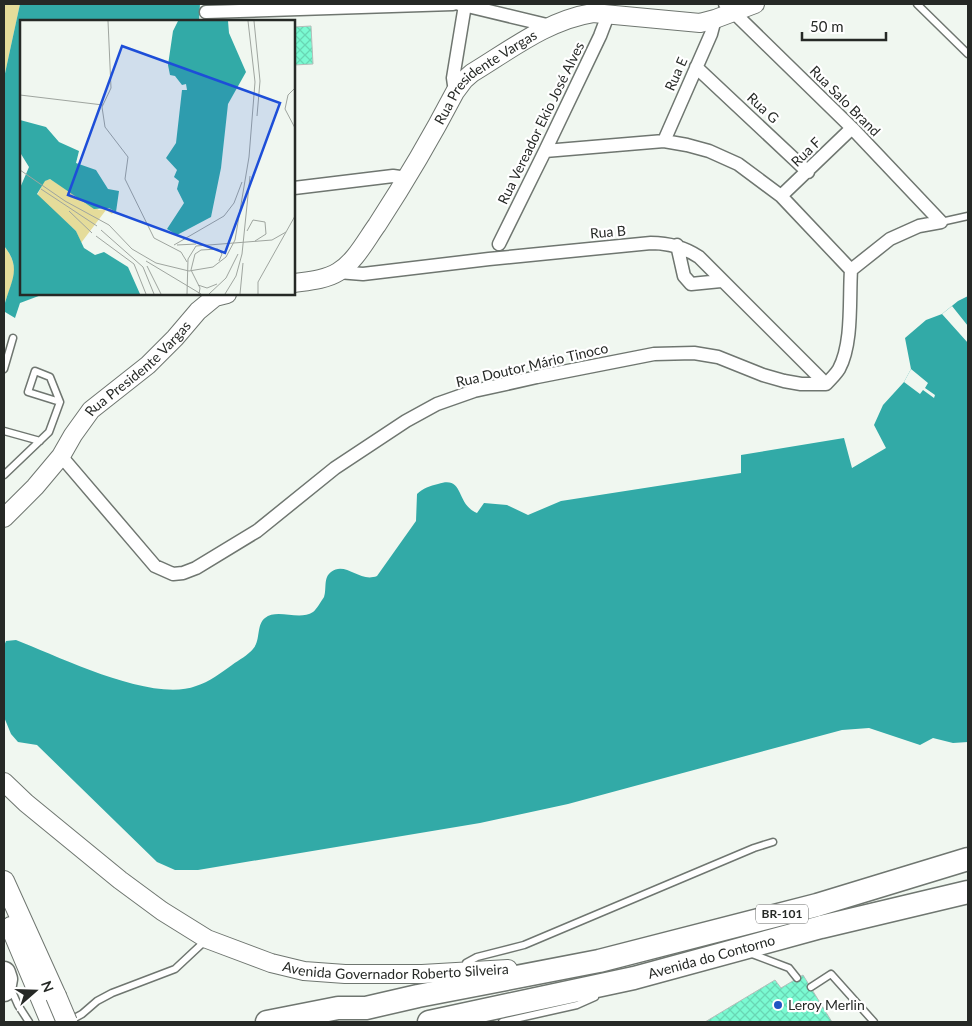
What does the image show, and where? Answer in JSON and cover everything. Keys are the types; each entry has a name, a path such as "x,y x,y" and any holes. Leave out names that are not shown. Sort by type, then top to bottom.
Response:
{"highway":[{"name":"Avenida do Contorno","path":"598,961 817,905 966,860"},
{"name":"Avenida do Contorno","path":"507,1013 821,927 968,892"},
{"name":"Avenida Governador Roberto Silveira","path":"267,1022 338,1008 366,1008 598,961"},
{"path":"312,1022 366,1008"},
{"name":"BR-101","path":"429,1022 507,1013"}],"main road":[{"path":"5,882 49,998 51,1022"},
{"path":"4,912 49,998 67,1022"}],"street":[{"path":"455,92 453,78 459,4"},
{"path":"206,12 459,4 493,7 551,26"},
{"name":"Rua Presidente Vargas","path":"295,283 327,277 347,266 407,178 455,92 472,73 551,26 579,15 598,11 700,23 715,19 729,8 755,4"},
{"name":"Rua Salo Brand","path":"729,8 852,128 941,222"},
{"name":"Rua Vereador Ekio José Alves","path":"498,244 600,36 598,11"},
{"name":"Rua E","path":"664,141 715,19"},
{"name":"Rua G","path":"696,67 808,172"},
{"name":"Rua F","path":"781,196 852,128"},
{"path":"545,151 664,141 709,151 738,164 781,196 851,270 848,335 844,354 839,369 826,384"},
{"path":"295,188 393,176 407,178"},
{"path":"851,270 890,239 919,226 941,222"},
{"name":"Rua B","path":"338,272 362,274 651,243 677,245 699,257 826,384"},
{"path":"677,245 684,276 691,284 721,281"},
{"name":"Rua Presidente Vargas","path":"4,518 35,487 61,456 91,410 148,365 198,311 215,297 223,295"},
{"name":"Rua Doutor Mário Tinoco","path":"61,456 155,566 174,574 184,573 196,568 257,531 334,468 406,421 437,404 474,391 646,356 694,353 718,357 762,375 784,381 801,384 826,384"},
{"name":"Avenida Governador Roberto Silveira","path":"4,782 26,803 120,880 162,911 207,939 271,963 304,970 345,974 464,972 598,961"}],"lane":[{"path":"917,4 968,54"},
{"path":"941,222 968,216"},
{"path":"4,369 13,338"},
{"path":"4,475 49,432 60,402 50,377 34,371 28,392 60,402"},
{"path":"4,431 40,441"},
{"path":"464,972 466,963 477,957 524,945 754,848 773,842"},
{"path":"67,1022 112,993 175,969 207,939"},
{"path":"736,950 754,954 781,964 789,968 797,978"},
{"path":"811,987 831,974 874,1022"},
{"path":"4,981 29,1022"}],"shaded area":[{"path":"4,4 20,4 4,78"},
{"path":"4,246 14,267 13,280 5,302 4,302"}],"water":[{"path":"20,4 200,4 199,20 20,20 20,295 41,295 20,303 15,318 5,312 4,307 12,283 14,269 10,254 4,246 4,78"},
{"path":"968,296 968,742 953,743 933,738 920,745 869,728 842,730 568,804 480,823 198,870 175,870 157,862 37,745 18,742 11,734 4,717 4,646 6,641 16,640 81,667 131,683 177,690 196,686 210,680 251,651 257,641 260,625 265,618 276,614 301,615 313,612 324,597 326,580 331,572 342,569 364,577 377,576 416,521 417,494 432,486 447,482 452,483 470,509 477,513 484,503 507,505 528,515 561,501 741,473 741,455 844,438 852,468 886,448 874,425 883,405 904,382 911,369 905,338 926,320 942,314 958,301"}],"pier":[{"path":"952,306 968,326 968,343 942,314"},
{"path":"911,369 928,383 925,388 935,395 934,398 923,390 920,394 904,382"}],"building":[{"path":"311,26 313,64 295,65 295,27"},
{"name":"Leroy Merlin","path":"803,975 832,1022 705,1022 775,980 781,988"}],"place":[{"name":"Leroy Merlin","path":"778,1005"}]}
